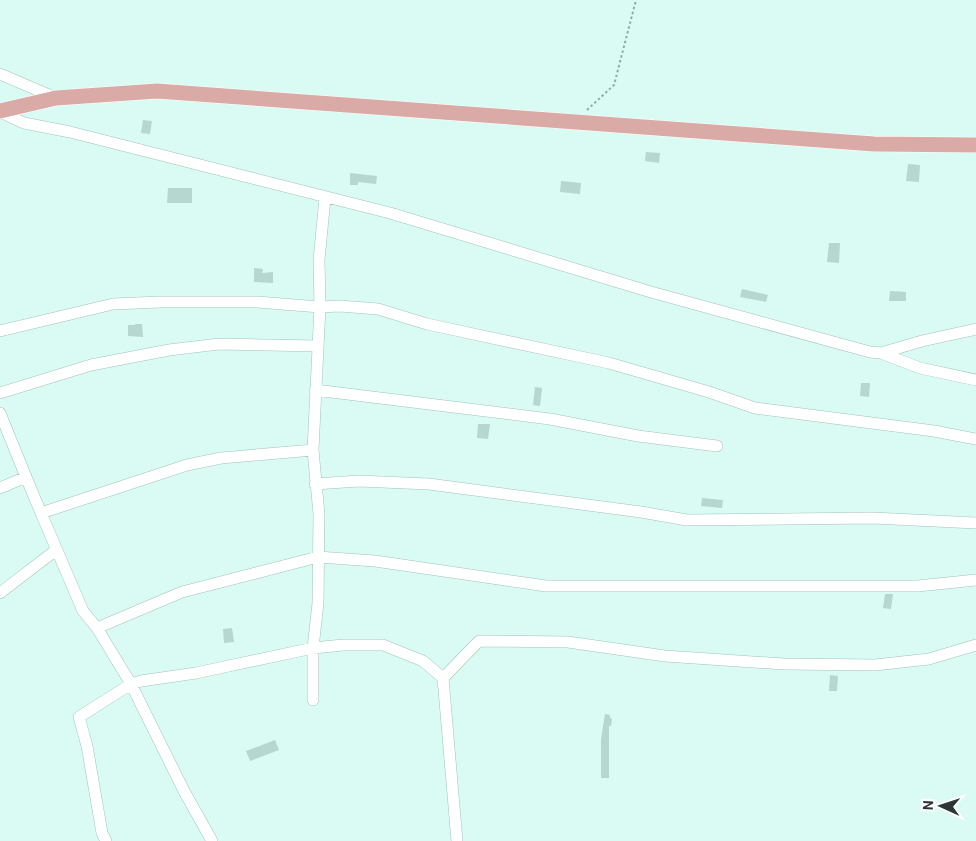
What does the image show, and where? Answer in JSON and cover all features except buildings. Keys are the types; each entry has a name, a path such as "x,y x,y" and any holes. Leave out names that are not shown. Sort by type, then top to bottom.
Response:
{"main road":[{"path":"0,112 56,98 158,91 874,144 976,145"}],"street":[{"path":"0,74 56,98"},
{"path":"0,112 24,123 70,132 390,214 652,292 870,352 881,353 920,368 976,380"},
{"path":"313,700 313,648 318,603 319,514 313,450 320,307 319,260 325,198"},
{"path":"0,331 113,304 257,302 378,309 427,324 609,363 709,392 755,408 976,438"},
{"path":"881,353 922,341 976,329"},
{"path":"0,393 91,365 168,350 219,344 318,346"},
{"path":"315,390 550,419 638,436 717,446"},
{"path":"0,413 83,611 97,628 131,684 184,791 212,841"},
{"path":"41,513 195,463 221,458 313,450"},
{"path":"0,488 26,476"},
{"path":"315,484 359,481 429,484 687,520 873,518 976,523"},
{"path":"0,593 56,550"},
{"path":"97,628 182,592 318,556 375,561 546,586 918,586 976,580"},
{"path":"443,678 479,641 568,642 665,656 784,664 875,665 929,659 976,645"},
{"path":"106,841 102,833 87,746 79,717 131,684 141,681 196,674 313,648 343,645 383,645 423,661 443,678 457,841"}],"path":[{"path":"580,121 586,111 614,85 636,0"}]}
